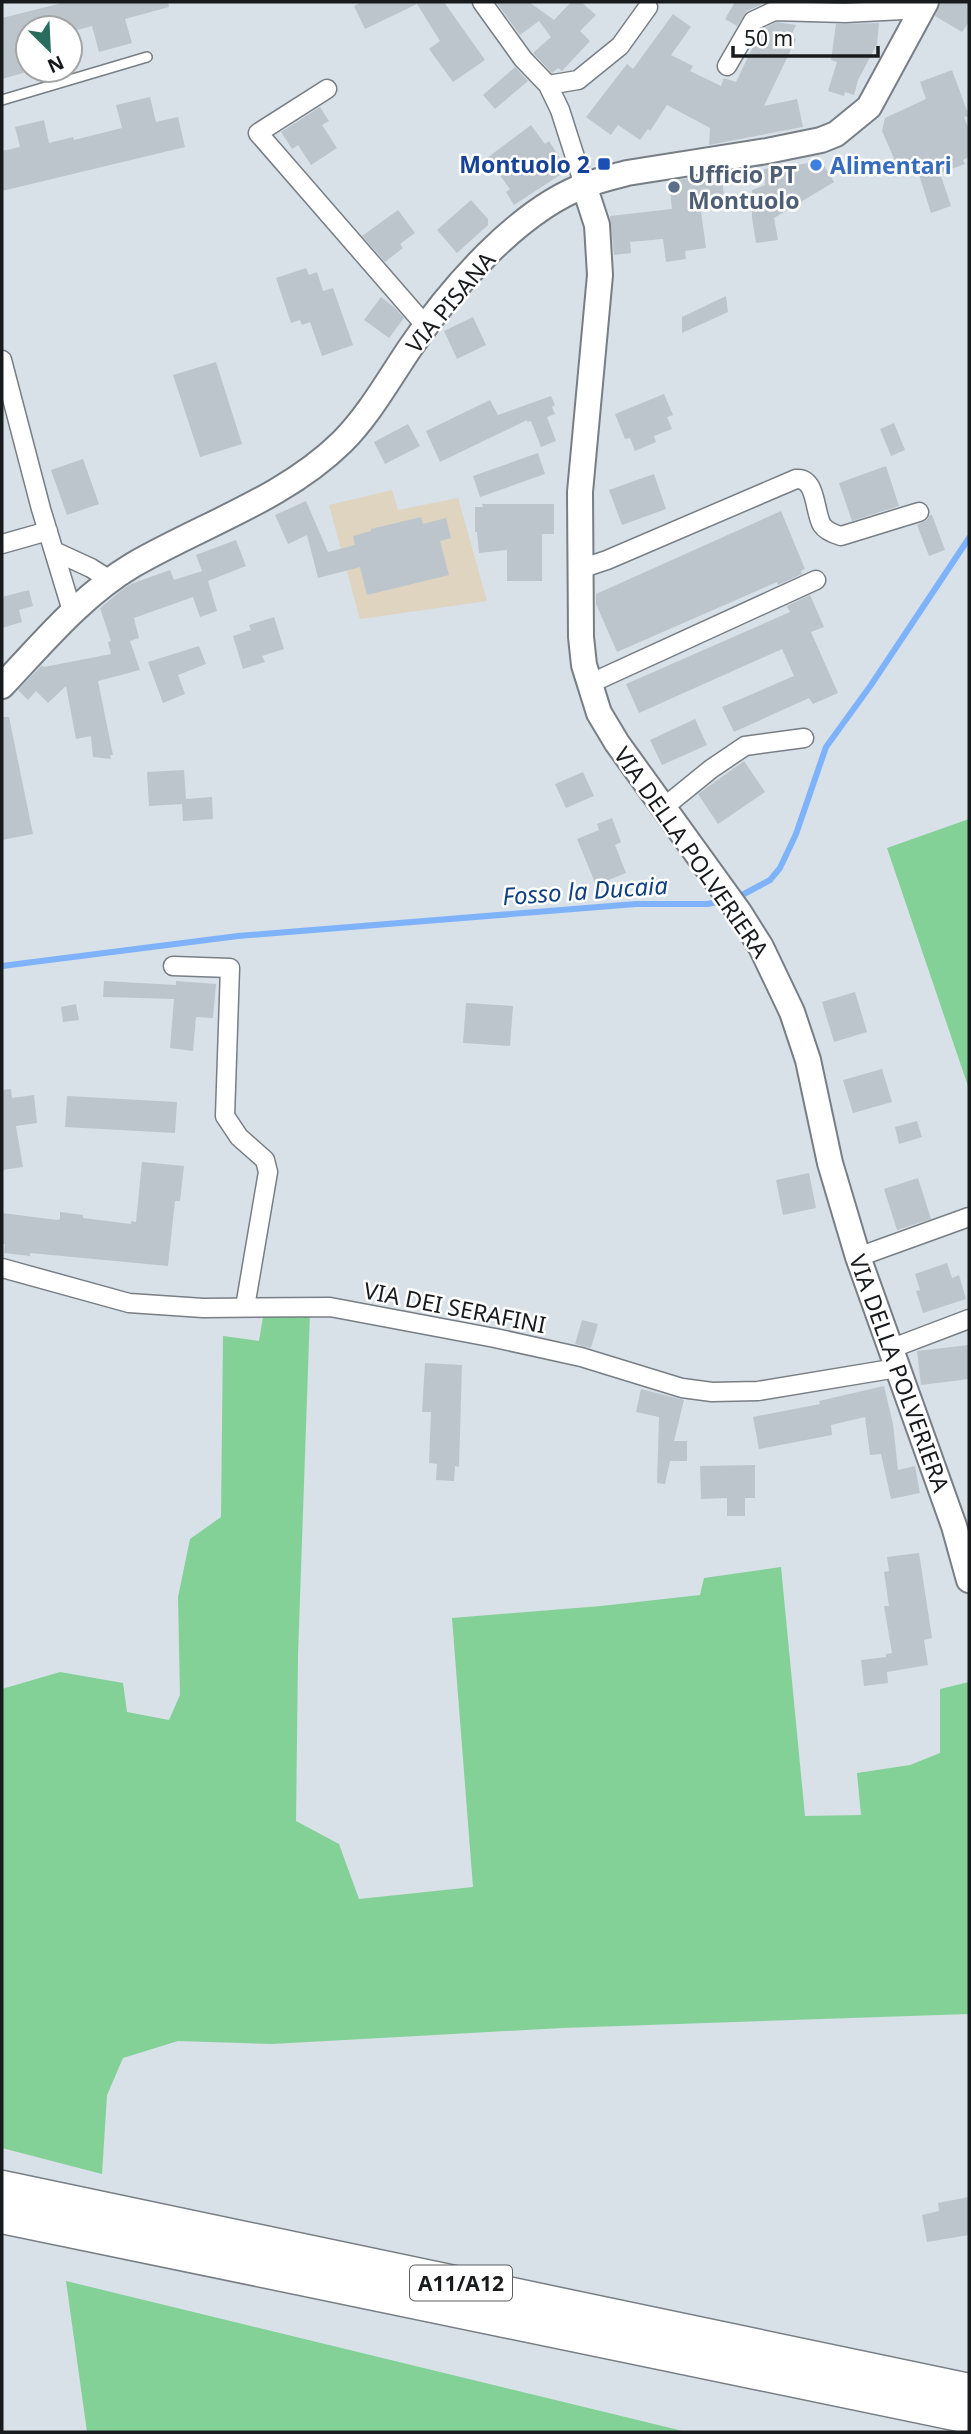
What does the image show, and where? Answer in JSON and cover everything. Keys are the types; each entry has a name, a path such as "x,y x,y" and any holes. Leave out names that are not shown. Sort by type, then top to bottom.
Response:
{"highway":[{"name":"A11/A12","path":"2,2187 919,2393 969,2417"},
{"name":"A11/A12","path":"2,2217 919,2393 969,2390"}],"street":[{"path":"482,2 523,59 548,85 560,110 584,185"},
{"path":"727,66 753,21 774,11 845,13 924,5"},
{"name":"VIA PISANA","path":"2,686 72,611 110,580 272,493 317,463 353,429 425,325 463,278 507,235 551,203 584,185 627,173 767,151 821,140 836,134 869,107 924,5"},
{"path":"548,85 578,80 620,46 648,7"},
{"path":"327,89 258,133 425,325"},
{"name":"VIA DELLA POLVERIERA","path":"584,185 597,225 600,275 580,492 581,637 589,684 599,713 617,743 761,947 792,1012 808,1060 830,1163 858,1257 954,1525 969,1580"},
{"path":"2,360 72,611"},
{"path":"580,569 796,479 807,481 822,524 832,533 841,536 919,512"},
{"path":"2,544 48,531"},
{"path":"54,551 110,580"},
{"path":"589,684 816,580"},
{"path":"663,808 745,746 804,738"},
{"path":"173,966 230,968 225,1116 239,1137 265,1160 268,1172 245,1307"},
{"path":"858,1257 969,1217"},
{"name":"VIA DEI SERAFINI","path":"2,1268 129,1303 203,1308 330,1307 581,1357 682,1388 712,1392 758,1391 894,1359 969,1319"}],"lane":[{"path":"2,100 147,57"}],"shaded area":[{"path":"392,490 398,510 458,498 487,601 360,619 329,505"}],"green space":[{"path":"969,819 969,1089 887,848"},
{"path":"264,1311 310,1312 298,1655 296,1821 339,1844 359,1899 473,1887 452,1618 700,1595 704,1578 781,1567 805,1816 861,1815 857,1773 910,1765 940,1753 940,1689 969,1682 969,2014 562,2028 272,2044 178,2041 123,2058 107,2095 102,2174 2,2148 2,1689 60,1672 123,1683 127,1712 169,1720 180,1695 178,1597 190,1539 221,1517 223,1336 259,1341"},
{"path":"66,2281 687,2432 87,2432"}],"building":[{"path":"66,2 168,2 169,7 125,19 132,43 99,52 92,26 84,28 84,14 18,14"},
{"path":"362,2 444,2 485,60 453,82 429,49 440,41 417,4 365,29 354,6"},
{"path":"496,2 529,2 554,20 571,2 581,2 596,15 580,31 590,41 562,71 558,68 552,73 533,53 551,37 539,21 520,35"},
{"path":"735,2 767,2 747,11 737,26 725,19"},
{"path":"941,2 969,2 969,22 962,32 935,16"},
{"path":"673,14 691,27 671,55 693,66 690,71 721,86 724,78 736,82 761,30 776,22 796,25 791,36 796,39 764,106 797,99 803,127 709,145 710,128 667,105 650,131 648,129 640,140 618,125 611,135 586,117 627,64 633,69"},
{"path":"14,15 14,76 2,79 2,18"},
{"path":"879,23 877,44 858,80 854,95 845,92 844,96 828,91 837,62 831,60 836,24"},
{"path":"515,67 528,81 495,109 483,95"},
{"path":"952,70 969,116 964,117 969,130 969,157 963,160 965,164 940,173 951,206 931,213 916,165 900,172 882,131 885,118 926,99 920,82"},
{"path":"150,97 156,122 178,117 185,147 2,191 2,151 20,147 15,127 44,120 49,143 73,137 74,140 122,128 116,105"},
{"path":"320,107 329,121 322,125 337,148 311,165 298,145 292,149 281,132"},
{"path":"531,125 545,144 549,141 567,169 559,169 560,175 514,205 506,192 510,189 487,158"},
{"path":"818,156 834,182 774,218 778,240 756,243 752,218 752,190 765,185 764,169 811,165 813,157"},
{"path":"721,174 725,201 700,204 706,248 685,251 686,259 666,262 663,239 630,242 631,253 614,255 610,216 672,209 669,181"},
{"path":"471,200 488,219 488,225 457,253 437,230"},
{"path":"398,210 415,233 400,244 403,248 385,262 362,236"},
{"path":"306,268 309,275 317,272 323,291 333,288 353,345 322,356 310,322 302,325 300,320 291,323 276,278"},
{"path":"726,296 728,312 682,333 682,317"},
{"path":"381,297 404,318 389,338 364,320"},
{"path":"473,317 486,345 457,359 444,331"},
{"path":"216,362 242,444 200,457 173,375"},
{"path":"664,394 673,415 667,417 672,429 654,436 656,442 635,451 630,438 625,439 615,414"},
{"path":"551,396 555,414 547,417 556,441 541,447 531,421 527,420 440,462 426,431 490,400 498,415"},
{"path":"894,423 905,450 891,456 880,429"},
{"path":"408,424 420,446 385,464 374,442"},
{"path":"538,453 545,474 480,497 473,476"},
{"path":"83,459 99,504 67,515 51,470"},
{"path":"886,466 899,506 852,521 839,483"},
{"path":"654,474 666,509 622,525 609,490"},
{"path":"306,501 328,552 355,545 353,536 371,529 421,517 423,524 446,518 451,538 440,541 449,575 367,595 360,567 318,578 307,535 288,544 275,515"},
{"path":"482,504 554,504 554,534 542,534 542,581 507,581 507,550 479,553 475,532 475,507 483,507"},
{"path":"781,511 805,569 801,571 802,574 778,585 777,582 617,652 596,604 596,594"},
{"path":"930,515 945,550 929,556 917,525 927,520"},
{"path":"236,540 246,566 208,581 217,611 200,617 193,597 134,618 139,638 130,641 140,670 98,681 113,755 110,755 111,759 93,757 91,736 76,739 66,686 48,703 36,691 28,700 18,690 42,665 44,667 111,654 108,642 111,641 100,608 123,589 170,570 174,580 202,571 196,555"},
{"path":"29,590 33,606 19,610 22,622 2,628 2,597"},
{"path":"810,595 824,627 811,632 838,693 813,704 809,698 734,732 722,707 794,676 782,649 639,713 626,684 790,612 787,606"},
{"path":"274,617 284,649 262,656 265,662 243,669 233,636 251,630 249,625"},
{"path":"199,646 206,664 178,675 185,694 163,703 148,662"},
{"path":"2,717 9,717 33,834 2,840"},
{"path":"695,719 707,745 662,765 650,740"},
{"path":"744,761 765,792 718,824 698,794"},
{"path":"184,770 186,799 212,797 213,819 183,821 182,804 149,806 147,772"},
{"path":"583,772 594,796 566,808 555,784"},
{"path":"612,818 621,842 615,845 626,873 596,885 577,839 599,830 597,824"},
{"path":"104,981 216,984 213,1018 196,1017 193,1051 170,1048 174,999 103,997"},
{"path":"855,992 867,1032 834,1042 822,1002"},
{"path":"466,1003 513,1006 510,1046 463,1043"},
{"path":"76,1004 79,1020 63,1022 61,1007"},
{"path":"882,1069 892,1102 853,1113 843,1080"},
{"path":"11,1089 12,1098 34,1095 37,1123 16,1126 23,1167 2,1170 2,1090"},
{"path":"67,1096 177,1102 175,1133 65,1127"},
{"path":"917,1121 922,1137 899,1144 895,1127"},
{"path":"142,1162 184,1166 180,1201 175,1201 168,1266 4,1253 2,1213 57,1220 60,1219 60,1212 83,1215 83,1218 131,1224 131,1221 136,1222"},
{"path":"809,1173 816,1208 783,1215 776,1180"},
{"path":"918,1178 931,1219 897,1230 884,1189"},
{"path":"947,1263 952,1278 959,1275 966,1299 923,1313 916,1291 920,1290 915,1274"},
{"path":"582,1320 598,1324 591,1348 575,1344"},
{"path":"969,1345 969,1379 921,1385 917,1351"},
{"path":"425,1363 462,1365 459,1467 455,1466 454,1481 436,1480 437,1464 429,1463 431,1412 422,1412"},
{"path":"884,1386 893,1424 898,1470 915,1466 920,1493 891,1499 881,1454 870,1455 865,1417 831,1425 832,1435 759,1449 753,1417 820,1404 819,1401"},
{"path":"641,1389 684,1400 674,1441 687,1441 687,1461 670,1461 665,1484 657,1483 659,1417 636,1412"},
{"path":"755,1465 755,1498 745,1498 745,1516 727,1516 727,1498 701,1499 700,1466"},
{"path":"919,1553 932,1638 924,1640 928,1665 887,1672 888,1683 864,1686 861,1660 886,1657 886,1654 892,1653 884,1606 889,1606 884,1572 889,1571 887,1557"},
{"path":"969,2197 969,2235 927,2242 922,2215 939,2211 938,2203"}],"waterway":[{"name":"Fosso la Ducaia","path":"735,897 770,880 780,868 796,834 826,747 871,685 969,538"},
{"name":"Fosso la Ducaia","path":"2,966 238,936 636,904 708,904 724,900"}],"place":[{"name":"Montuolo 2","path":"604,164"},
{"name":"Alimentari","path":"816,165"},
{"name":"Ufficio PT Montuolo","path":"674,187"}]}
